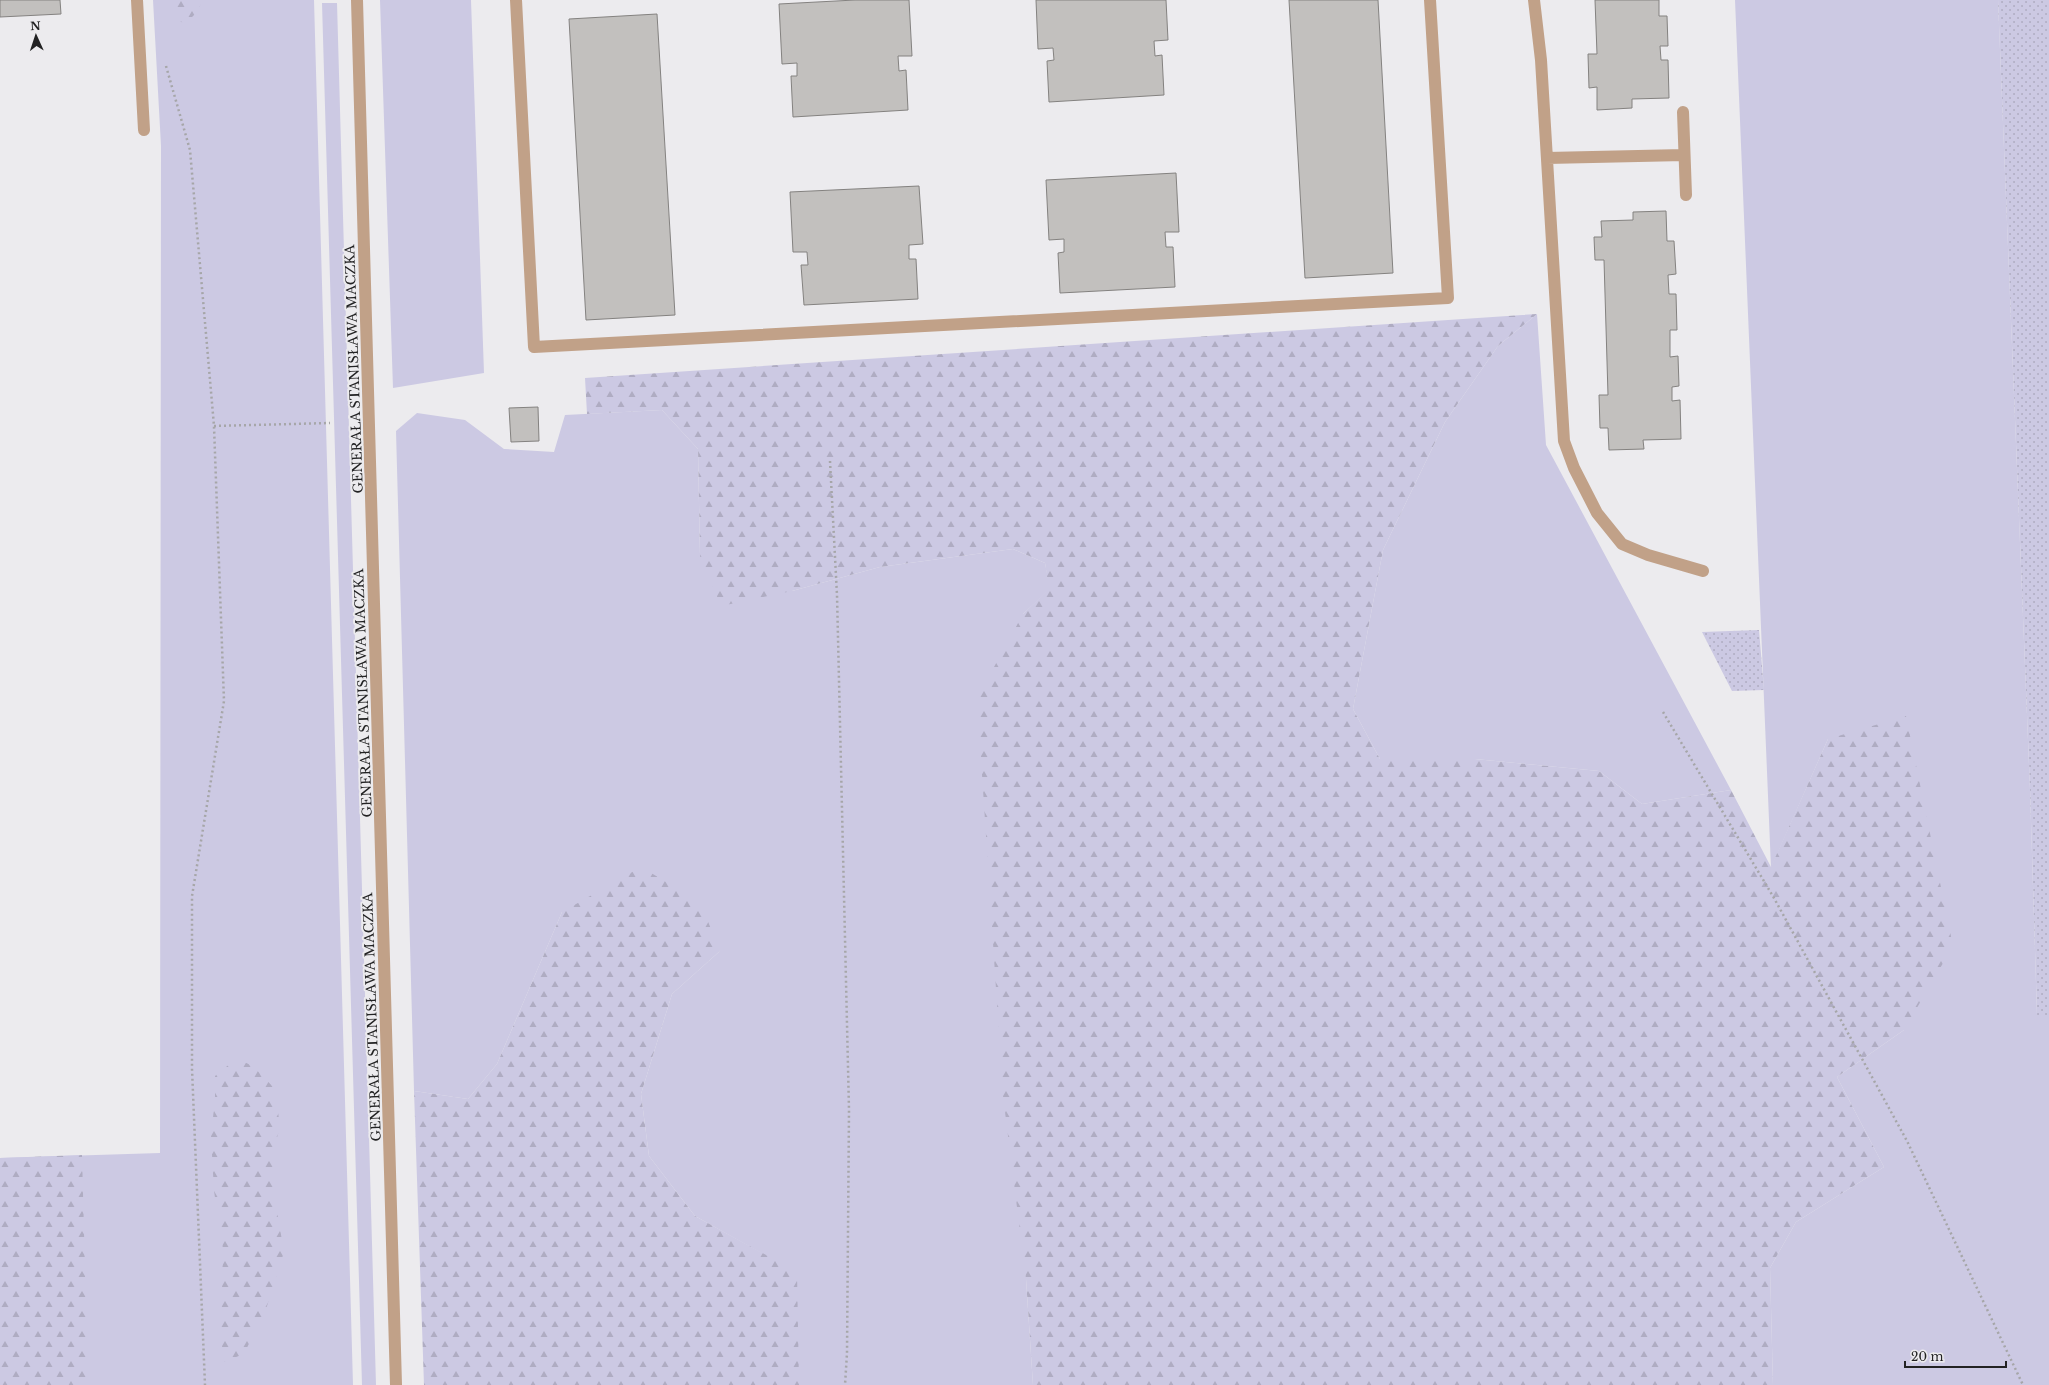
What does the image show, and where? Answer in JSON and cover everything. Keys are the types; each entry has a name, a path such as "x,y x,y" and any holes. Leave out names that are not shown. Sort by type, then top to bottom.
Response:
{"street":[{"path":"137,0 144,130"},
{"name":"GENERAŁA STANISŁAWA MACZKA","path":"357,0 396,1385"},
{"path":"516,0 534,348 1448,298 1430,0"},
{"path":"1534,0 1541,60 1561,412 1564,441 1574,468 1597,513 1622,544 1648,555 1703,571"},
{"path":"1683,112 1686,195"},
{"path":"1546,158 1684,154"}],"path":[{"path":"166,64 190,150 214,426 224,701 192,896 192,1070 205,1385"},
{"path":"214,426 330,423"},
{"path":"830,461 837,595 849,1110 847,1354 845,1385"},
{"path":"1663,712 1774,898 1907,1141 2023,1385"}],"green space":[{"path":"153,0 314,0 353,1385 0,1385 0,1158 160,1153 161,146"},
{"path":"167,0 202,0 198,11 185,24 176,19"},
{"path":"380,0 471,0 484,373 393,388"},
{"path":"1735,0 1998,0 2030,789 2037,1015 2049,1015 2049,1385 1773,1385 1770,1268 1796,1222 1884,1167 1837,1077 1904,1030 1828,739 1771,868"},
{"path":"1998,0 2049,0 2049,1015 2037,1015 2030,789"},
{"path":"322,3 337,3 376,1385 362,1385"},
{"path":"1537,314 1546,445 1731,790 1642,804 1599,771 1475,759 1380,759 1353,709 1383,550 1445,422 1498,346"},
{"path":"1537,314 1498,346 1445,422 1383,550 1353,709 1380,759 1475,759 1599,771 1642,804 1731,790 1771,867 1828,739 1906,716 1953,946 1904,1030 1837,1077 1884,1167 1796,1222 1770,1268 1773,1385 1033,1385 1026,1279 1003,1096 977,698 1023,614 1049,589 1045,563 1013,549 880,567 792,591 721,606 700,556 698,449 662,410 587,414 585,378"},
{"path":"662,410 698,449 700,556 792,591 880,567 1013,549 1045,563 1050,589 1023,614 1026,1279 1033,1385 797,1385 763,1254 695,1216 649,1156 641,1094 672,994 720,951 562,912 497,1064 468,1099 414,1091 396,431 417,413 465,420 504,449 554,452 565,415"},
{"path":"1759,630 1764,690 1732,691 1702,632"},
{"path":"641,867 700,902 720,951 672,994 641,1094 649,1156 695,1216 797,1272 799,1385 424,1385 414,1091 468,1099 497,1064 562,912"},
{"path":"237,1058 254,1067 275,1089 280,1127 272,1155 276,1206 284,1252 267,1306 244,1354 223,1362 221,1329 223,1249 214,1191 211,1136 215,1099 215,1076"},
{"path":"82,1155 88,1385 0,1385 0,1158"}],"building":[{"path":"0,0 60,0 61,14 0,17"},
{"path":"855,0 909,0 912,56 898,56 899,71 906,70 908,110 793,117 791,76 797,76 797,63 782,64 779,4"},
{"path":"1036,0 1166,0 1168,40 1154,41 1155,56 1162,55 1164,95 1049,102 1047,61 1054,60 1053,48 1038,49"},
{"path":"1289,0 1378,0 1393,273 1305,278"},
{"path":"1595,0 1659,0 1659,16 1667,16 1668,46 1660,46 1661,60 1668,60 1669,98 1632,99 1632,108 1597,110 1597,87 1589,88 1588,54 1597,54"},
{"path":"657,14 675,315 586,320 569,19"},
{"path":"1176,173 1179,232 1165,232 1166,247 1173,247 1175,287 1060,293 1058,253 1064,252 1064,239 1049,240 1046,180"},
{"path":"919,186 923,244 909,245 909,259 916,259 918,299 804,305 801,265 808,265 807,252 793,252 790,192"},
{"path":"1666,211 1667,241 1674,241 1676,274 1668,275 1669,294 1676,294 1677,330 1670,330 1670,357 1678,356 1679,386 1672,387 1672,401 1680,400 1681,439 1643,440 1644,449 1609,450 1608,428 1600,428 1599,395 1608,395 1604,260 1595,260 1594,237 1602,237 1601,221 1633,220 1633,212"},
{"path":"538,407 539,441 511,442 509,408"}]}
